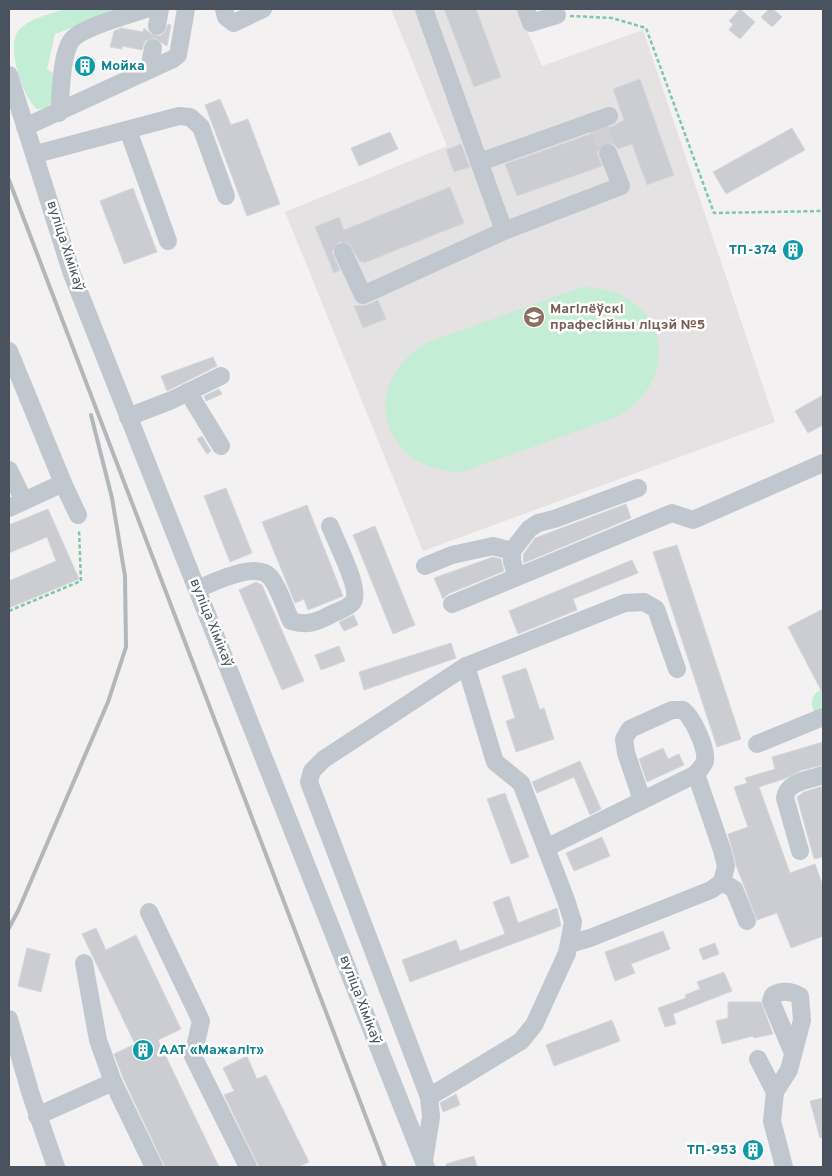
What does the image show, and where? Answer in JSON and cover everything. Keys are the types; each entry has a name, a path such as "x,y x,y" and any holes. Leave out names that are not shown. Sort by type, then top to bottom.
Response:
{"street":[{"path":"59,113 66,52 72,39 85,31 146,9"},
{"path":"157,26 160,9"},
{"path":"25,127 173,60 178,55 186,9"},
{"path":"224,9 226,17 234,23 264,9"},
{"path":"424,9 504,231"},
{"path":"526,9 532,23 557,15"},
{"path":"150,70 153,48"},
{"name":"вуліца Хімікаў","path":"9,75 25,127 36,154 72,274 425,1164"},
{"path":"36,154 179,116 190,117 200,127 226,196"},
{"path":"480,162 601,122"},
{"path":"128,130 168,241"},
{"path":"343,252 363,295 504,231 621,186 608,153"},
{"path":"9,351 78,515"},
{"path":"128,417 221,376"},
{"path":"188,392 221,446"},
{"path":"452,604 672,513 693,520 823,463"},
{"path":"9,470 16,504 63,483"},
{"path":"517,577 512,561 512,551 529,529 538,523 554,519 638,488"},
{"path":"197,589 252,570 262,571 271,578 291,621 303,625 316,622 352,603 356,595 354,584 330,526"},
{"path":"425,566 452,555 493,546 512,551"},
{"path":"425,1164 431,1117 428,1097 309,782 312,771 324,759 466,666 625,603 644,602 656,609 677,669"},
{"path":"428,1097 521,1040 534,1025 567,953 573,922 521,784 495,762 466,666"},
{"path":"546,848 696,774 705,762 704,751 691,716 683,710 672,710 630,729 624,739 626,753 642,800"},
{"path":"757,744 823,717"},
{"path":"569,944 590,938 711,890 722,882 726,866 696,774"},
{"path":"800,851 785,798 786,791 791,785 823,775"},
{"path":"722,882 734,890 747,921"},
{"path":"149,912 201,1021 193,1056 248,1167"},
{"path":"84,963 98,1040 113,1082 154,1167"},
{"path":"9,1019 38,1116 56,1167"},
{"path":"784,1167 772,1121 775,1092 790,1070 793,1053"},
{"path":"758,1059 775,1092"},
{"path":"38,1116 113,1082"}],"path":[{"path":"557,15 612,18 646,28 714,213 823,211"},
{"path":"9,611 81,580 78,515"}],"shaded area":[{"name":"Магілёўскі прафесійны ліцэй №5","path":"391,9 518,9 542,66 643,30 775,422 423,551 285,212 447,146"}],"green space":[{"path":"64,9 122,9 55,34 47,69 54,74 52,102 47,108 37,109 26,94 21,83 15,59 15,37 19,30 29,22"},
{"path":"583,287 611,291 632,302 648,318 657,337 659,359 653,380 639,400 616,417 462,472 434,468 412,457 396,441 388,422 386,400 392,379 406,359 428,342"},
{"path":"823,688 823,711 814,712 813,698"}],"building":[{"path":"444,9 476,9 501,77 474,87"},
{"path":"740,9 755,22 740,39 729,30 733,24 729,21"},
{"path":"769,9 773,9 782,17 772,27 761,17"},
{"path":"168,24 171,25 167,46 154,38 145,41 142,50 122,46 122,49 110,47 114,31 121,28 143,32 144,28 151,34 160,36 165,32"},
{"name":"Мойка","path":"77,57 95,59 93,75 75,72"},
{"path":"640,79 674,175 647,185 632,144 618,149 614,144 605,143 597,152 602,166 517,196 505,164 613,126 624,120 613,89"},
{"path":"220,99 231,125 248,119 280,204 247,216 205,105"},
{"path":"792,128 805,150 726,194 713,172"},
{"path":"390,132 398,149 359,166 351,148"},
{"path":"461,144 470,167 454,172 446,150"},
{"path":"450,187 464,223 364,263 363,261 360,262 349,244 339,242 332,252 340,270 334,273 315,227 339,217 344,230"},
{"path":"133,188 157,252 124,264 100,201"},
{"name":"ТП-374","path":"798,241 804,251 788,259 783,250"},
{"path":"378,300 386,319 363,328 354,306 367,305"},
{"path":"213,357 217,366 167,391 161,376"},
{"path":"219,389 222,394 206,401 204,396"},
{"path":"823,395 823,425 808,433 795,411"},
{"path":"202,436 211,451 207,454 197,439"},
{"path":"226,488 252,553 230,562 204,496"},
{"path":"626,504 631,518 524,563 523,555 535,538"},
{"path":"307,505 343,596 308,610 304,599 295,603 262,522"},
{"path":"48,509 79,579 9,608 9,581 56,561 47,537 9,553 9,525"},
{"path":"375,526 415,625 393,634 353,535"},
{"path":"677,545 741,739 717,747 653,552"},
{"path":"493,557 501,559 504,571 448,594 443,599 434,578"},
{"path":"632,560 638,573 573,599 577,610 518,634 509,611"},
{"path":"256,582 262,585 304,681 282,690 239,590"},
{"path":"823,609 823,694 788,627"},
{"path":"354,615 358,625 344,631 339,622"},
{"path":"451,643 456,658 364,690 359,672"},
{"path":"339,646 345,661 321,670 315,655"},
{"path":"526,668 540,710 544,708 554,739 516,752 506,721 515,718 502,676"},
{"path":"823,742 823,765 802,770 784,779 759,787 790,873 815,864 823,886 823,936 791,948 777,913 757,920 736,865 728,834 748,827 734,787 747,783 745,778 775,769 772,757"},
{"path":"663,748 668,759 679,754 684,765 647,782 639,759"},
{"path":"580,761 601,809 590,815 574,777 537,793 532,782"},
{"path":"823,786 823,857 814,859 797,797 804,792"},
{"path":"505,793 529,857 511,864 487,799"},
{"path":"602,837 610,856 574,871 566,853"},
{"path":"509,896 518,923 557,908 561,926 410,982 402,960 456,940 460,951 505,934 493,902"},
{"name":"ААТ «Мажаліт»","path":"96,928 106,950 136,935 181,1029 158,1040 219,1167 165,1167 123,1078 114,1054 135,1044 82,934"},
{"path":"663,931 670,949 631,964 635,973 615,981 605,952"},
{"path":"715,943 719,954 703,960 699,949"},
{"path":"27,948 50,954 41,992 18,986"},
{"path":"724,972 732,991 673,1014 676,1024 665,1027 658,1008 686,998 685,995 700,989 697,982"},
{"path":"728,1002 761,1002 773,1034 754,1038 753,1036 722,1044 716,1021 728,1018"},
{"path":"612,1020 620,1041 554,1066 546,1045"},
{"path":"247,1056 257,1079 266,1075 309,1162 298,1167 259,1167 224,1095 234,1091 223,1068"},
{"path":"456,1094 460,1105 443,1112 440,1103"},
{"path":"823,1098 823,1137 820,1138 810,1101"},
{"path":"474,1156 477,1167 446,1167 446,1164"}],"tunnel":[{"path":"599,128 608,153"}],"railway":[{"path":"9,180 385,1167"},
{"path":"9,928 108,702 126,647 125,576 112,498 91,415"}],"place":[{"name":"Мойка","path":"85,66"},
{"name":"ТП-374","path":"793,250"},
{"name":"Магілёўскі прафесійны ліцэй №5","path":"534,317"},
{"name":"ААТ «Мажаліт»","path":"143,1050"},
{"name":"ТП-953","path":"753,1150"}]}
